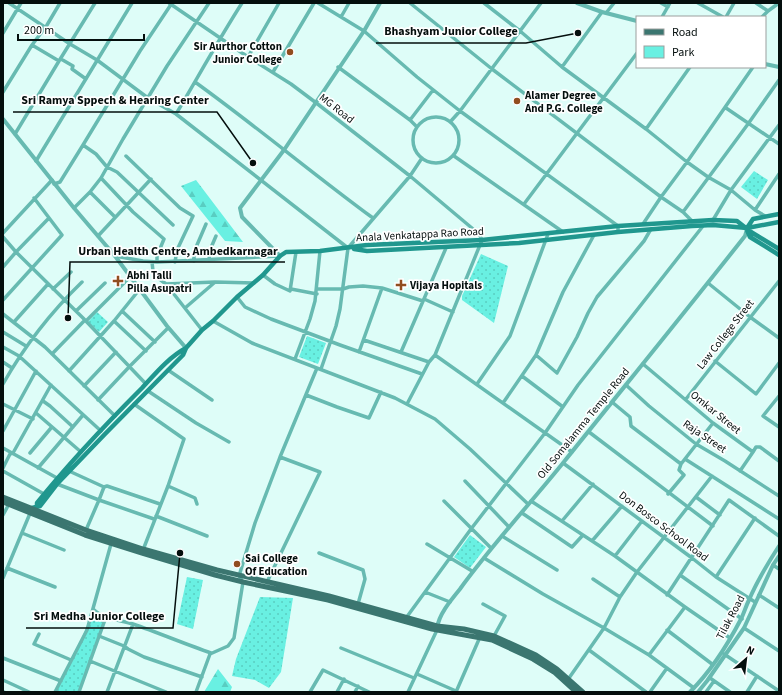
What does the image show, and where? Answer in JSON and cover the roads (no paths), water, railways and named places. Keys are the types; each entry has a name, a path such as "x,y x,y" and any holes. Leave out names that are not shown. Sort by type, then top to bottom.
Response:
{"main road":[{"path":"747,228 753,219 779,214"},
{"name":"Anala Venkatappa Rao Road","path":"348,248 367,251 480,246 594,235 643,224 692,221 737,221 747,228"},
{"name":"Anala Venkatappa Rao Road","path":"348,248 374,245 482,240 564,232 618,229 651,229 713,225 747,228 779,222"},
{"path":"747,228 751,232 779,248"},
{"path":"747,228 750,237 779,255"},
{"path":"33,509 40,506 69,471 183,355 186,348 202,330 263,275 280,256 286,252 348,248"},
{"path":"33,509 57,478 115,416 178,352 186,348"},
{"path":"3,496 86,530 143,551 243,582 328,600 437,628 492,640 533,659 554,672 576,692"},
{"path":"3,502 33,509 85,535 111,544 358,604 437,628 464,630 494,636 536,655 569,678 583,692"}],"street":[{"path":"9,3 46,26 70,44 97,60 148,98 176,114 348,248"},
{"path":"3,32 21,3"},
{"path":"3,92 60,3"},
{"path":"15,134 95,3"},
{"path":"36,161 132,3"},
{"path":"3,233 34,198 53,182 60,182 123,78 171,3"},
{"name":"MG Road","path":"171,3 315,102 410,176 479,234 482,240"},
{"path":"74,208 101,178 167,66 209,3"},
{"path":"176,114 242,3"},
{"path":"248,57 279,3"},
{"path":"273,72 314,3"},
{"path":"318,3 364,31 460,112 618,229"},
{"path":"341,17 349,3"},
{"path":"280,256 242,217 240,208 284,150 338,67 364,31 380,3"},
{"path":"410,3 576,133 683,212 692,221"},
{"path":"484,3 562,67 646,129 687,162 708,177 731,190 755,210 765,216"},
{"path":"451,121 460,112 541,3"},
{"path":"577,3 604,13 636,21"},
{"path":"562,67 604,13 614,3"},
{"path":"660,3 669,5 663,16"},
{"path":"698,3 722,16"},
{"path":"725,16 734,3"},
{"path":"756,3 768,11"},
{"path":"763,16 779,3"},
{"path":"32,45 73,66 72,69 86,79"},
{"path":"524,204 636,54"},
{"path":"766,64 779,67"},
{"path":"338,67 410,120 417,127"},
{"path":"646,129 689,68"},
{"path":"643,224 726,108 752,68"},
{"path":"683,212 779,80"},
{"path":"195,82 258,128 284,150 373,218"},
{"path":"410,120 433,90"},
{"path":"726,108 779,144"},
{"path":"436,116 451,121 458,132 459,144 454,156 444,162 433,163 422,158 415,149 413,138 417,127 422,121 436,116"},
{"path":"3,119 74,208 115,256 168,328 186,348"},
{"path":"713,220 731,190 779,125"},
{"path":"83,145 96,154 107,167 118,172 174,225"},
{"path":"126,156 180,208 193,216 177,250 175,262"},
{"path":"454,156 564,232"},
{"path":"93,609 97,613 106,617 133,624 211,653 228,646 234,638 243,582 240,576 256,523 280,457 306,395 331,342 338,320 348,248 410,176 422,158"},
{"path":"755,210 779,174"},
{"path":"101,178 126,205 164,239 157,256 157,262"},
{"path":"98,236 151,179"},
{"path":"90,192 115,217"},
{"path":"3,300 62,235 34,198"},
{"path":"3,267 49,218"},
{"path":"194,261 194,252 206,224"},
{"path":"406,618 471,529 545,433 578,385 615,336 703,226"},
{"name":"Old Somalamma Temple Road","path":"437,628 438,622 450,602 472,571 522,514 529,502 572,452 708,283 745,236 747,228"},
{"path":"536,355 557,373 577,338 597,297 644,242 651,229"},
{"path":"477,384 510,336 548,234"},
{"path":"503,403 536,355 563,292 594,235"},
{"path":"209,260 210,250 216,236"},
{"path":"3,237 16,252 101,336 146,384"},
{"path":"407,404 422,374 435,355 482,240"},
{"path":"401,352 446,248"},
{"path":"295,359 310,319 316,294 320,251"},
{"path":"291,289 296,252"},
{"path":"115,256 152,262 175,262 280,256"},
{"path":"152,262 153,271 158,278 166,284 202,330"},
{"path":"53,289 71,272"},
{"path":"263,275 275,284 290,290 316,294"},
{"path":"52,354 130,277"},
{"name":"Law College Street","path":"686,399 779,281"},
{"path":"3,384 4,378 32,337 64,299 82,282"},
{"path":"166,284 215,282 254,283"},
{"path":"185,308 215,282"},
{"path":"76,311 105,283"},
{"path":"708,283 779,338"},
{"path":"14,322 48,284"},
{"path":"317,289 343,289 363,286 382,288 424,300 453,312"},
{"path":"359,352 382,288"},
{"path":"69,371 114,321 139,290"},
{"path":"237,297 245,306 271,319 305,333 422,374"},
{"path":"122,311 155,342"},
{"path":"3,314 52,354 115,416"},
{"path":"114,321 146,351"},
{"path":"213,321 252,343 381,392 435,419 529,502 562,521 615,556 666,594 730,638"},
{"path":"98,400 168,328"},
{"path":"3,332 26,346"},
{"path":"364,340 429,362"},
{"path":"3,347 19,356 101,431"},
{"path":"84,386 116,352"},
{"path":"435,355 572,452"},
{"path":"715,361 756,394 779,363"},
{"path":"3,362 12,368"},
{"name":"Omkar Street","path":"643,364 713,423 753,452"},
{"path":"168,370 212,400"},
{"path":"3,431 36,371"},
{"path":"522,376 563,407"},
{"path":"44,494 3,472 10,454 13,453 51,385"},
{"name":"Raja Street","path":"626,385 649,406 696,444 779,496"},
{"path":"148,391 196,423 229,442"},
{"path":"306,395 369,418 381,392"},
{"path":"779,396 763,416 779,427"},
{"path":"43,401 73,427"},
{"path":"612,402 630,416 632,426 680,464"},
{"path":"3,404 32,420"},
{"path":"134,404 184,439 143,551"},
{"path":"36,413 51,428 81,452"},
{"path":"38,468 83,415"},
{"path":"668,494 684,475 679,470 680,464 713,423"},
{"path":"30,453 51,428"},
{"path":"588,432 668,494 713,526"},
{"path":"740,471 756,447 760,447 779,461"},
{"path":"3,448 57,478"},
{"path":"266,582 320,472 280,457"},
{"path":"685,459 779,519"},
{"name":"Don Bosco School Road","path":"563,463 716,577 749,600 755,602"},
{"path":"69,471 104,487 107,486 160,504"},
{"path":"569,678 590,650 604,628 620,597 637,572 712,476"},
{"path":"465,481 509,528"},
{"path":"58,484 99,500 208,536"},
{"path":"562,521 593,484"},
{"path":"168,486 195,498 197,504"},
{"path":"86,530 104,487"},
{"path":"696,497 720,515"},
{"path":"666,594 692,558 730,500 779,536"},
{"path":"444,501 491,548"},
{"path":"3,515 9,504"},
{"path":"592,541 622,506"},
{"path":"3,578 33,509"},
{"path":"522,514 572,547 583,535"},
{"path":"716,577 755,518"},
{"path":"615,556 642,521"},
{"path":"22,534 64,550"},
{"path":"502,536 557,570"},
{"path":"55,692 88,630 111,544"},
{"path":"427,544 472,571"},
{"name":"Tilak Road","path":"690,692 721,652 742,619 749,600 768,562 779,546"},
{"path":"319,553 363,570 365,579 358,604"},
{"name":"Tilak Road","path":"698,692 710,678 744,628 755,602 779,556"},
{"path":"484,558 649,655 694,688"},
{"path":"773,565 779,569"},
{"path":"7,568 55,586"},
{"path":"680,575 742,619"},
{"path":"593,579 620,597"},
{"path":"425,592 450,602"},
{"path":"759,595 779,608"},
{"path":"483,604 505,616 494,636"},
{"path":"649,655 685,607"},
{"path":"78,692 106,617"},
{"path":"107,692 133,624"},
{"path":"408,692 437,628"},
{"path":"744,628 779,650"},
{"path":"667,630 712,664"},
{"path":"39,634 34,644 71,660"},
{"path":"99,636 124,646 144,657 202,677"},
{"path":"417,674 456,691 480,638"},
{"path":"341,648 414,678"},
{"path":"590,650 646,692"},
{"path":"721,652 757,676 776,691"},
{"path":"196,692 211,653"},
{"path":"3,658 61,681"},
{"path":"90,661 166,692"},
{"path":"650,692 667,668"},
{"path":"310,692 323,670 369,692"},
{"path":"747,692 757,676"},
{"path":"710,678 730,692"},
{"path":"337,692 344,679"},
{"path":"3,680 29,692"},
{"path":"706,692 714,681"},
{"path":"355,692 358,686"}],"place":[{"name":"Bhashyam Junior College","path":"578,33"},
{"name":"Sir Aurthor Cotton Junior College","path":"290,52"},
{"name":"Alamer Degree And P.G. College","path":"517,101"},
{"name":"Sri Ramya Sppech & Hearing Center","path":"253,163"},
{"name":"Abhi Talli Pilla Asupatri","path":"118,281"},
{"name":"Vijaya Hopitals","path":"401,285"},
{"name":"Urban Health Centre, Ambedkarnagar","path":"68,318"},
{"name":"Sri Medha Junior College","path":"180,553"},
{"name":"Sai College Of Education","path":"237,564"}]}
